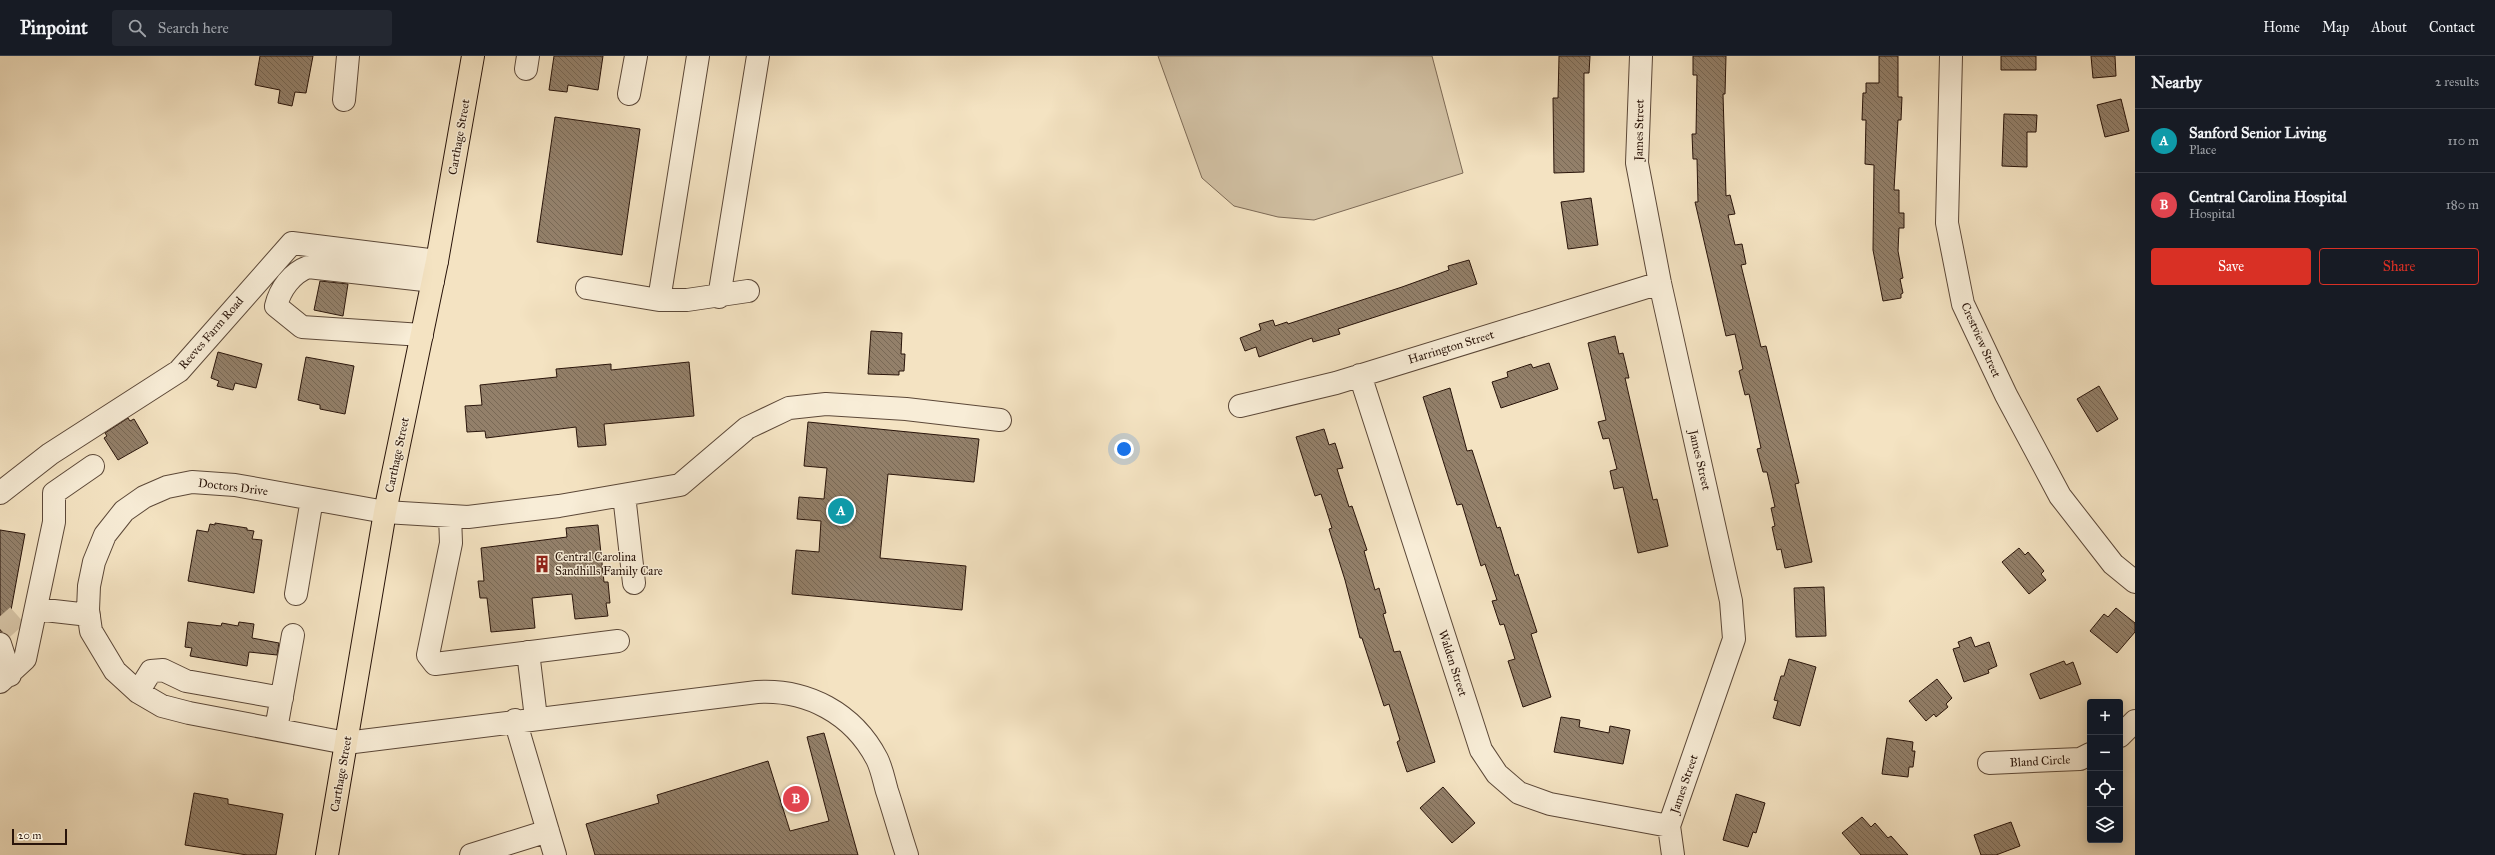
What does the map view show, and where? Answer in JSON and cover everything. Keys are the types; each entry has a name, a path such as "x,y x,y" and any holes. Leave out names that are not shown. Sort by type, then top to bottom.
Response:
{"main road":[{"name":"Carthage Street","path":"327,855 385,512 435,271 473,56"}],"street":[{"path":"344,100 348,56"},
{"path":"629,94 636,56"},
{"path":"659,300 698,56"},
{"path":"718,297 758,56"},
{"name":"James Street","path":"1640,56 1637,163 1660,283 1731,602 1734,639 1669,826 1673,855"},
{"name":"Crestview Street","path":"1951,56 1947,223 1963,304 2006,395 2060,496 2113,564 2135,582"},
{"name":"Reeves Farm Road","path":"0,493 50,454 179,370 292,243 435,271"},
{"path":"422,335 302,327 276,306 278,295 297,271 308,267 435,271"},
{"name":"Harrington Street","path":"1240,406 1336,383 1660,283"},
{"path":"587,288 659,300 718,297 748,291"},
{"name":"Walden Street","path":"1360,375 1481,750 1497,774 1519,793 1550,804 1669,826"},
{"name":"Doctors Drive","path":"907,855 878,760 868,745 843,718 811,699 775,691 757,692 526,719 346,743 188,713 162,706 138,692 114,671 101,651 92,631 89,615 89,586 94,562 105,535 124,511 144,497 167,487 192,482 235,485 385,512 476,516 559,506 680,485 747,428 789,408 826,404 906,409 1000,420"},
{"path":"5,679 25,659 29,613 54,522 54,493 93,466"},
{"path":"624,495 634,583"},
{"path":"296,594 312,499"},
{"path":"450,516 451,543 428,655 435,664 618,641"},
{"path":"29,613 89,615"},
{"path":"0,635 5,679"},
{"path":"276,729 293,635"},
{"path":"528,652 526,719 548,831 555,855"},
{"path":"138,692 151,671 163,670 186,681 282,698"},
{"path":"2121,735 2135,721"},
{"name":"Bland Circle","path":"1989,763 2080,759 2087,756"},
{"path":"471,855 548,831"}],"shaded area":[{"path":"1158,56 1432,56 1463,173 1314,220 1278,217 1234,206 1202,178"}],"building":[{"path":"260,56 313,56 306,93 295,92 292,106 278,103 280,90 255,85"},
{"path":"554,56 603,56 598,90 568,85 567,92 549,90"},
{"path":"1559,56 1590,56 1589,73 1584,73 1584,172 1554,173 1553,98 1558,98"},
{"path":"1693,56 1726,56 1725,94 1723,94 1726,196 1730,195 1735,214 1728,215 1735,245 1742,244 1746,264 1741,265 1761,347 1766,346 1799,483 1795,484 1812,562 1785,568 1781,549 1777,550 1772,527 1775,526 1771,508 1775,507 1767,472 1763,472 1757,449 1761,448 1749,394 1745,395 1739,371 1743,369 1735,334 1726,336 1695,202 1698,202 1697,159 1693,159 1692,134 1696,134 1697,75 1693,75"},
{"path":"1879,56 1898,56 1898,97 1902,97 1901,120 1898,120 1894,190 1899,190 1899,213 1904,213 1904,228 1899,228 1898,251 1903,278 1900,279 1903,293 1901,294 1901,298 1883,301 1873,250 1874,165 1865,164 1866,120 1862,120 1863,93 1866,93 1866,83 1879,83"},
{"path":"2001,56 2036,56 2036,70 2001,70"},
{"path":"2091,56 2115,56 2116,76 2093,78"},
{"path":"2121,99 2129,131 2105,137 2097,105"},
{"path":"2004,114 2037,115 2036,132 2027,132 2027,167 2002,166"},
{"path":"555,117 640,129 622,255 537,242"},
{"path":"1591,198 1598,245 1568,249 1561,202"},
{"path":"1469,260 1477,284 1338,329 1340,334 1313,342 1312,338 1259,357 1256,347 1245,351 1240,338 1261,330 1259,324 1273,320 1275,326 1287,322 1288,324 1402,287 1449,270 1448,266"},
{"path":"320,281 348,284 343,316 314,310"},
{"path":"871,331 902,333 901,354 905,354 904,371 899,371 899,375 868,374"},
{"path":"1615,336 1619,354 1623,353 1629,378 1625,378 1653,500 1657,499 1668,546 1638,553 1623,487 1614,489 1610,471 1617,469 1609,438 1603,439 1598,422 1606,420 1588,343"},
{"path":"218,352 262,364 256,388 235,383 233,390 217,386 219,381 211,378"},
{"path":"306,357 354,366 345,414 320,409 320,405 298,400"},
{"path":"689,362 694,416 604,424 606,445 578,447 576,427 486,438 485,431 467,432 465,406 482,405 480,385 557,377 556,369 611,364 611,370"},
{"path":"1549,363 1558,389 1501,408 1492,382 1508,377 1507,372 1531,364 1533,368"},
{"path":"2099,386 2118,419 2097,432 2077,399"},
{"path":"1450,388 1467,451 1472,450 1497,528 1500,527 1515,576 1518,574 1537,632 1531,634 1551,697 1523,707 1508,661 1515,659 1504,624 1500,625 1492,601 1497,600 1485,564 1481,566 1462,504 1457,505 1423,397"},
{"path":"128,418 130,421 134,419 148,443 118,460 104,438 107,436 105,433"},
{"path":"808,422 979,439 974,482 888,474 880,558 966,566 962,610 792,594 796,550 819,552 821,521 797,519 799,497 824,499 827,468 804,466"},
{"path":"1324,429 1329,445 1335,443 1343,468 1337,469 1349,507 1352,506 1367,550 1364,551 1375,590 1379,588 1386,613 1383,614 1394,652 1400,651 1435,762 1407,772 1397,742 1400,740 1389,704 1384,706 1362,638 1360,638 1345,580 1329,529 1332,528 1321,494 1315,496 1296,437"},
{"path":"215,523 247,528 247,530 254,531 252,539 262,540 254,593 188,581 197,530 208,532 210,524 215,525"},
{"name":"Central Carolina Sandhills Family Care","path":"598,525 604,582 608,582 610,603 606,603 608,616 575,619 572,594 532,598 535,628 491,632 487,598 480,598 478,581 484,581 481,548 567,537 566,528"},
{"path":"0,530 25,534 7,632 0,631"},
{"path":"2019,548 2025,555 2028,552 2044,571 2041,574 2046,580 2029,594 2002,562"},
{"path":"1824,587 1826,636 1796,637 1794,588"},
{"path":"2116,608 2135,623 2135,632 2117,653 2090,631 2104,614 2108,617"},
{"path":"188,622 221,626 222,623 238,626 239,622 254,624 252,638 279,643 277,655 249,652 247,666 190,656 192,648 185,647"},
{"path":"1971,637 1975,647 1989,642 1997,666 1988,670 1989,673 1964,682 1953,649 1960,647 1958,642"},
{"path":"1789,659 1816,667 1800,726 1773,718 1778,701 1774,700 1781,676 1784,676"},
{"path":"2064,661 2066,665 2073,662 2081,684 2040,699 2030,674"},
{"path":"1937,679 1952,698 1946,704 1948,707 1936,717 1934,714 1926,721 1909,701"},
{"path":"1561,717 1580,720 1579,727 1609,733 1610,726 1630,730 1623,764 1554,752"},
{"path":"824,733 858,855 595,855 586,824 659,803 657,795 768,761 790,831 829,821 807,737"},
{"path":"1887,738 1913,742 1912,751 1915,751 1913,767 1909,767 1908,777 1882,774"},
{"path":"1443,787 1475,823 1452,843 1420,808"},
{"path":"194,793 228,799 228,804 283,814 276,855 247,855 185,845"},
{"path":"1736,794 1765,803 1756,833 1753,832 1748,847 1723,840"},
{"path":"1862,817 1871,827 1875,823 1888,838 1891,836 1908,855 1861,855 1842,833"},
{"path":"2011,822 2020,846 1996,855 1981,855 1974,835"}],"tunnel":[{"path":"1,630 18,615"}],"place":[{"name":"Sanford Senior Living","path":"841,511"},
{"name":"Central Carolina Sandhills Family Care","path":"542,564"},
{"name":"Central Carolina Hospital","path":"796,799"}]}
